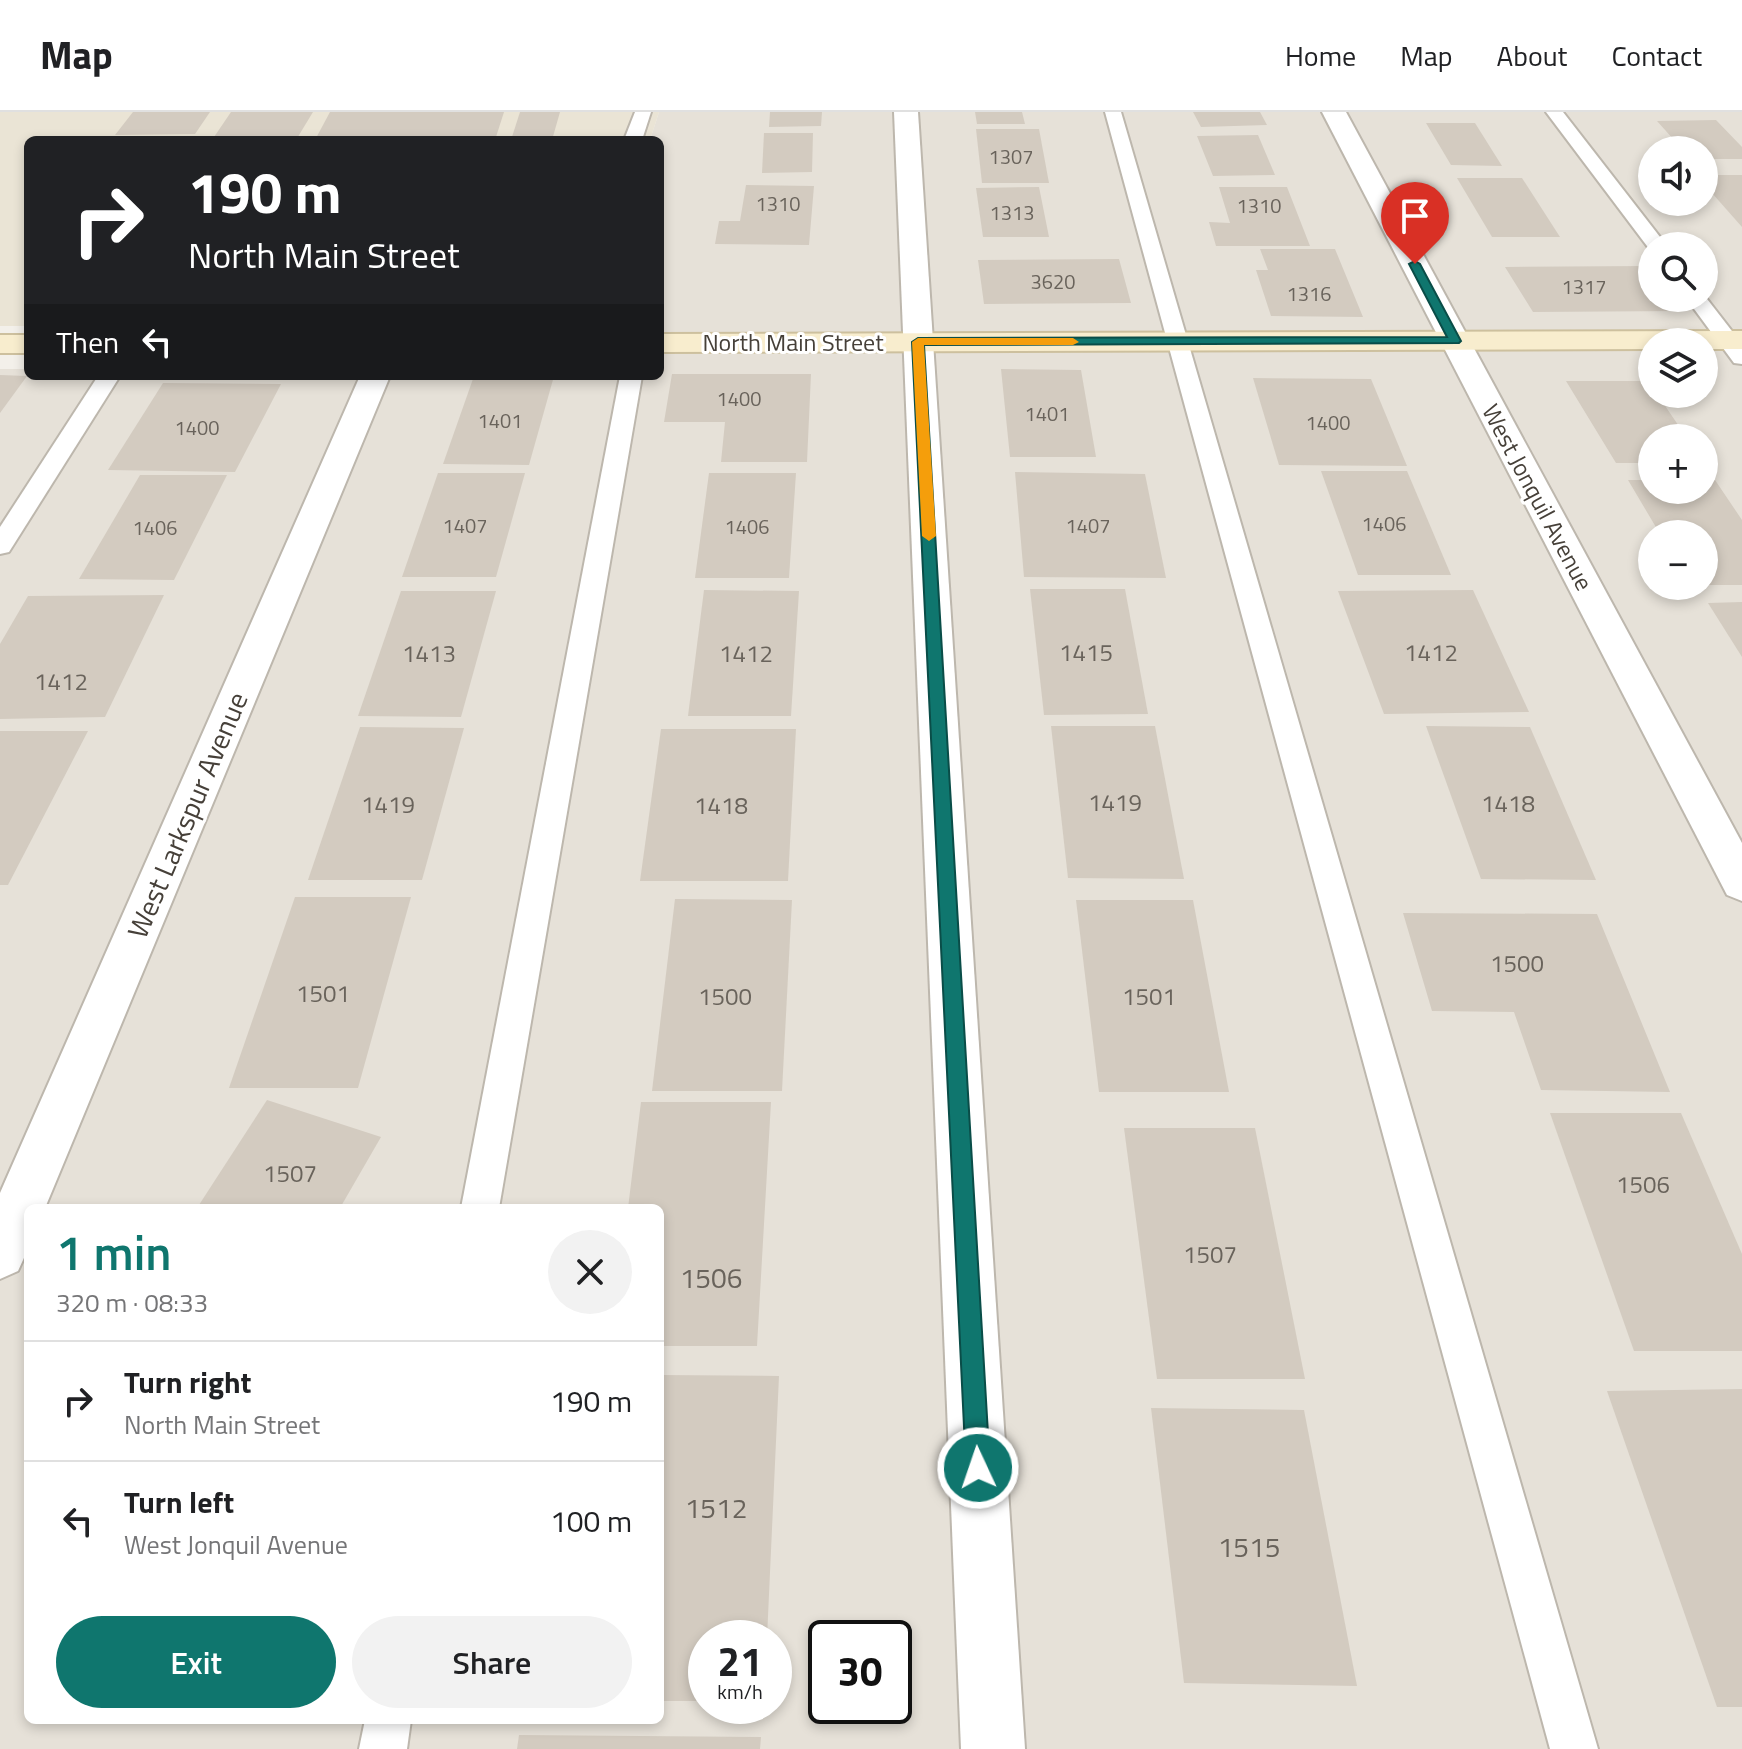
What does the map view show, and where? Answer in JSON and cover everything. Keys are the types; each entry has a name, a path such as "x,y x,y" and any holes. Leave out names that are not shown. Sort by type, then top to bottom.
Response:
{"street":[{"path":"906,112 993,1749"},
{"name":"West Jonquil Avenue","path":"1334,112 1742,883"},
{"name":"North Main Street","path":"664,343 1455,341 1738,346"},
{"path":"0,344 24,344"},
{"name":"West Larkspur Avenue","path":"0,1253 373,380"}],"lane":[{"path":"634,136 643,112"},
{"path":"1113,112 1574,1749"},
{"path":"1554,112 1646,232"},
{"path":"1708,312 1738,346"},
{"path":"0,546 106,380"},
{"path":"481,1204 630,380"},
{"path":"383,1749 387,1724"}],"shaded area":[{"path":"0,112 659,112 651,136 24,136 24,326 0,326"},
{"path":"659,112 1742,112 1742,1749 0,1749 0,369 24,369 24,380 664,380 664,136 651,136"}],"building":[{"path":"133,112 210,112 195,134 115,135"},
{"path":"231,112 313,112 298,136 215,136"},
{"path":"330,112 504,112 496,136 317,136"},
{"path":"520,112 560,112 553,136 512,136"},
{"path":"770,112 822,112 821,126 769,127"},
{"path":"975,112 1022,112 1025,124 977,124"},
{"path":"1193,112 1260,112 1267,125 1201,127"},
{"path":"1716,120 1742,147 1742,159 1718,159 1718,136 1670,136 1657,121"},
{"path":"1426,123 1475,123 1502,166 1451,165"},
{"path":"976,129 1039,129 1049,183 982,183"},
{"path":"764,133 813,133 812,172 762,173"},
{"path":"1258,135 1275,175 1213,176 1197,136"},
{"path":"1718,175 1742,175 1742,227 1718,200"},
{"path":"1457,178 1522,178 1560,237 1492,237"},
{"path":"746,185 814,186 809,245 715,244 719,221 740,221"},
{"path":"1039,187 1049,237 983,237 976,188"},
{"path":"1219,187 1287,187 1310,246 1216,246 1209,222 1230,223"},
{"path":"1260,249 1335,249 1363,317 1271,316 1256,270 1268,270"},
{"path":"1119,259 1131,303 984,304 978,260"},
{"path":"1638,266 1638,311 1533,312 1505,267"},
{"path":"1001,369 1081,370 1096,457 1010,457"},
{"path":"672,374 811,374 807,462 721,462 725,422 664,422"},
{"path":"0,375 24,376 24,380 0,413"},
{"path":"1253,378 1371,379 1407,466 1279,465"},
{"path":"473,380 553,380 529,465 443,464"},
{"path":"1566,381 1638,381 1638,408 1667,408 1677,424 1638,424 1638,463 1616,463"},
{"path":"163,383 281,384 235,472 108,470"},
{"path":"1321,471 1407,471 1451,575 1358,575"},
{"path":"1015,472 1145,474 1166,578 1024,577"},
{"path":"438,473 525,473 496,577 402,577"},
{"path":"709,473 796,473 789,578 695,578"},
{"path":"140,475 227,475 174,580 79,579"},
{"path":"1628,480 1638,480 1638,497"},
{"path":"1718,484 1742,520 1742,585 1718,585 1718,520 1652,520 1642,504 1718,504"},
{"path":"1030,589 1125,589 1148,714 1044,715"},
{"path":"704,590 799,591 791,716 688,716"},
{"path":"1473,590 1529,712 1384,714 1338,591"},
{"path":"401,591 496,591 461,717 358,716"},
{"path":"164,595 105,717 0,719 0,644 28,596"},
{"path":"1742,602 1742,657 1708,603"},
{"path":"1051,726 1155,726 1184,879 1068,878"},
{"path":"1426,726 1530,727 1596,880 1481,879"},
{"path":"360,727 464,728 422,880 308,880"},
{"path":"661,729 796,729 788,881 640,881"},
{"path":"0,731 88,731 8,885 0,885"},
{"path":"295,897 411,897 358,1088 229,1088"},
{"path":"675,899 792,900 782,1091 652,1091"},
{"path":"1076,900 1193,900 1229,1092 1099,1092"},
{"path":"1403,913 1597,914 1670,1092 1541,1090 1514,1012 1432,1011"},
{"path":"267,1100 381,1137 342,1204 200,1204"},
{"path":"641,1102 771,1102 757,1346 664,1346 664,1204 628,1204"},
{"path":"1550,1113 1681,1113 1742,1254 1742,1351 1634,1351"},
{"path":"1124,1128 1255,1128 1305,1379 1157,1379"},
{"path":"664,1375 779,1376 768,1620 688,1620 688,1701 664,1701"},
{"path":"1742,1389 1742,1707 1717,1707 1607,1391"},
{"path":"1151,1408 1304,1410 1357,1686 1184,1683"},
{"path":"519,1735 761,1737 760,1749 517,1749"}],"slow traffic":[{"path":"929,536 918,342 1073,342"}],"route":[{"path":"978,1468 918,342 1455,341 1415,264"}]}
